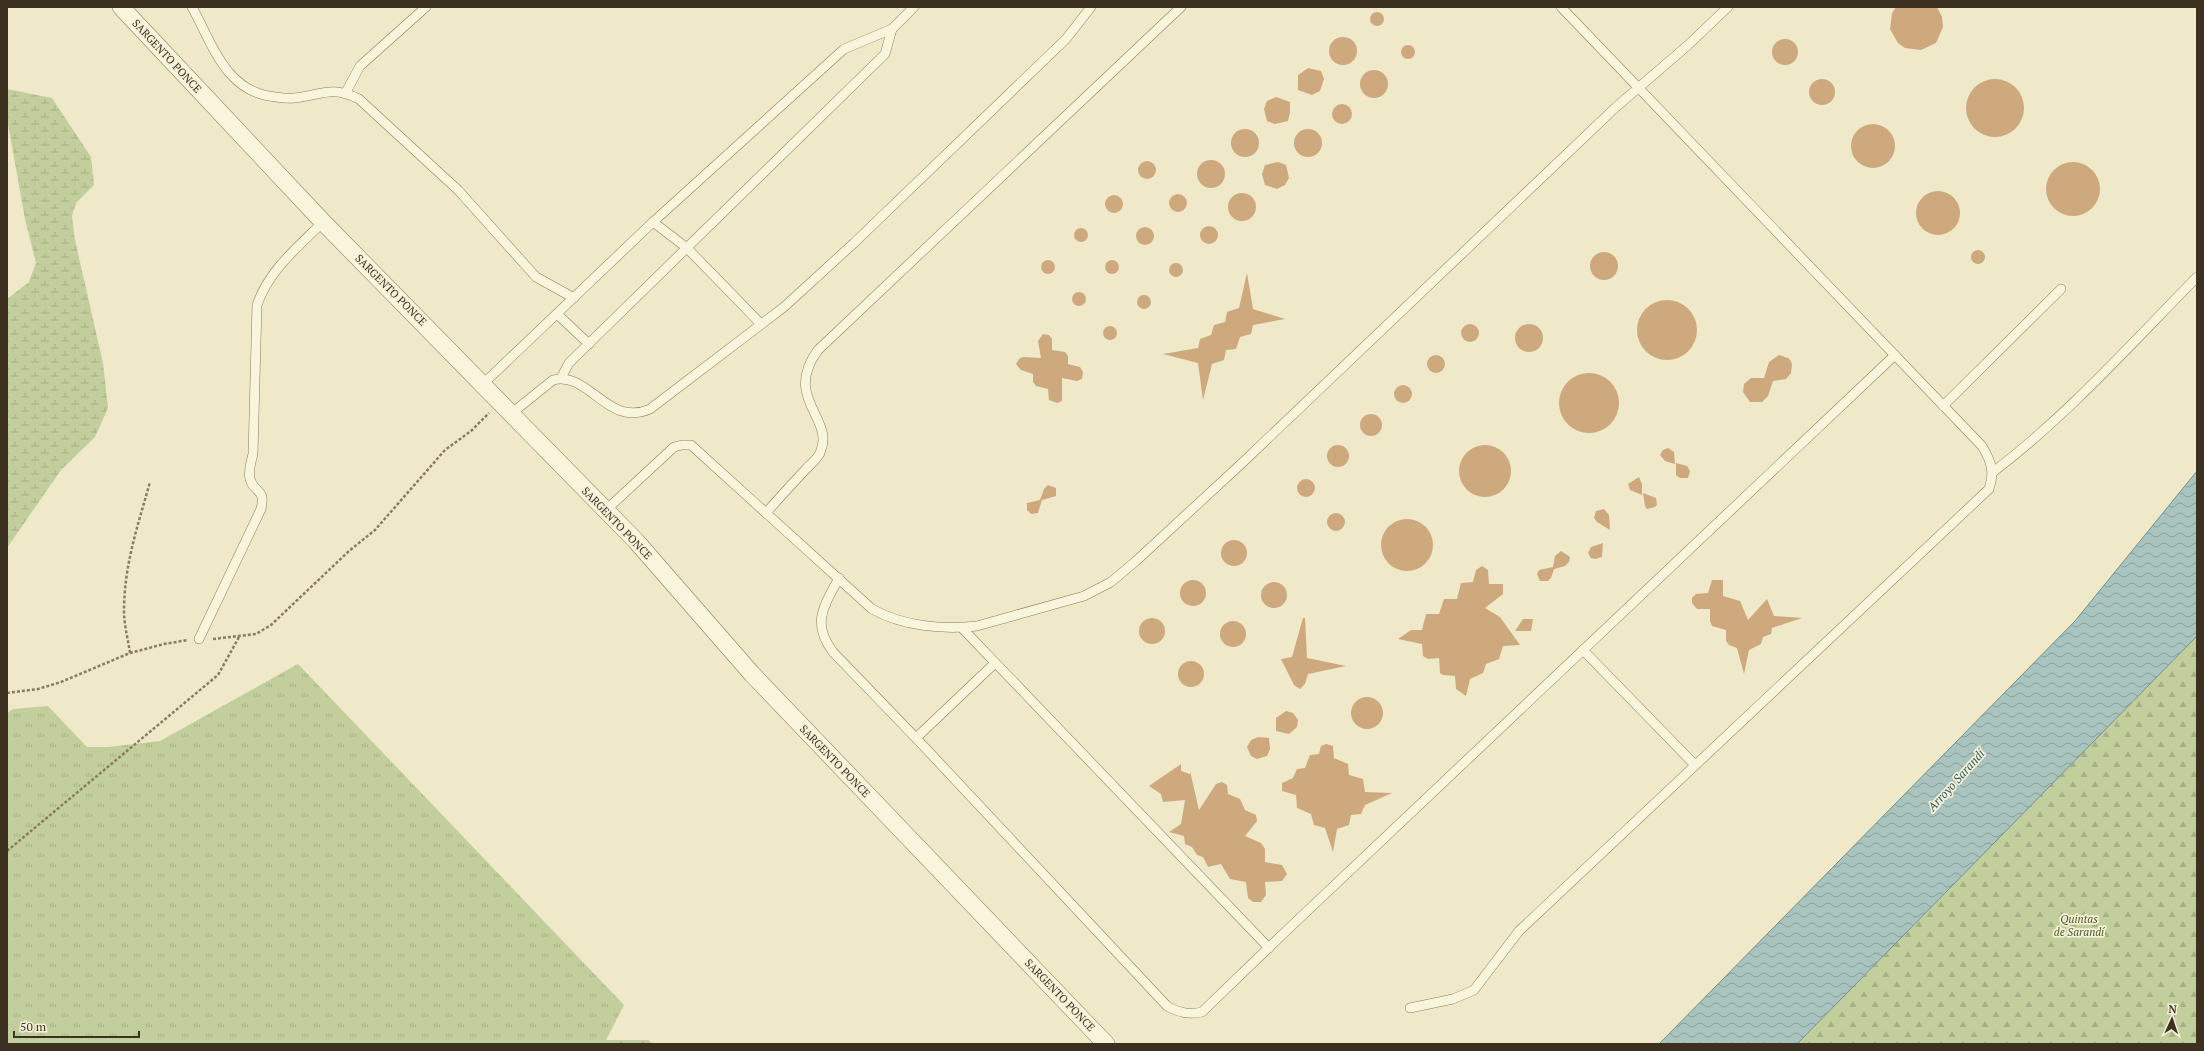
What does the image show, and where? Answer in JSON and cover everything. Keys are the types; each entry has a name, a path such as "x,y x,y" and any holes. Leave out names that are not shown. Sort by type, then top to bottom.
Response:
{"street":[{"name":"SARGENTO PONCE","path":"121,7 323,222 636,541 752,674 1106,1044"}],"lane":[{"path":"192,7 217,58 229,75 243,87 265,96 293,99 326,91 346,92 359,99 458,190 536,277 574,298"},
{"path":"346,92 360,66 426,7"},
{"path":"483,384 653,222 844,49 892,29 914,7"},
{"path":"506,407 553,380 561,378 571,379 616,410 638,414 650,409 784,307 854,243 1066,39 1091,7"},
{"path":"766,513 820,454 823,440 822,430 808,399 804,378 809,362 818,350 1180,7"},
{"path":"1410,1008 1453,999 1474,990 1519,931 1694,764 1989,489 1993,472 1990,459 1982,446 1561,7"},
{"path":"605,511 674,447 691,445 701,452 872,609 884,616 903,621 962,628 977,626 1084,596 1111,582 1240,465 1638,87 1688,46 1728,7"},
{"path":"561,378 569,363 885,54 892,29"},
{"path":"199,639 260,509 263,499 260,492 250,480 249,472 253,454 257,305 263,289 273,272 323,222"},
{"path":"653,222 687,248 761,324"},
{"path":"1993,472 2021,450 2098,378 2197,277"},
{"path":"1943,406 2061,289"},
{"path":"557,314 589,344"},
{"path":"839,578 823,608 821,617 822,631 825,641 1167,1006 1178,1012 1192,1015 1202,1012 1895,355"},
{"path":"962,628 1269,948"},
{"path":"1583,650 1694,764"},
{"path":"916,738 995,663"}],"path":[{"path":"7,693 38,689 61,682 130,653 164,644 256,634 271,625 349,551 375,530 445,450 506,407"},
{"path":"130,653 124,612 126,577 130,552 150,482"},
{"path":"7,851 218,675 239,637"}],"green space":[{"path":"7,89 52,98 91,157 94,185 76,203 72,216 75,240 103,363 108,408 95,437 61,470 7,548 7,299 29,282 36,263 25,219 8,124"},
{"name":"Quintas de Sarandí","path":"2197,636 2197,1044 1797,1044"},
{"path":"298,664 624,1005 604,1044 7,1044 7,713 13,709 48,706 87,747 108,747 160,741"},
{"path":"605,1040 648,1040 653,1044 604,1044"}],"water":[{"name":"Arroyo Sarandí","path":"2197,471 2197,636 1797,1044 1659,1044 2075,621"}],"building":[{"path":"1896,7 1937,7 1942,17 1943,27 1936,43 1921,50 1905,48 1898,43 1890,29 1892,13"},
{"path":"1374,12 1380,12 1384,16 1384,22 1380,26 1374,26 1370,22 1370,16"},
{"path":"1343,37 1353,41 1357,51 1353,61 1343,65 1333,61 1329,51 1333,41"},
{"path":"1785,39 1794,43 1798,52 1794,61 1785,65 1776,61 1772,52 1776,43"},
{"path":"1405,45 1411,45 1415,49 1415,55 1411,59 1405,59 1401,55 1401,49"},
{"path":"1308,68 1321,71 1324,79 1320,91 1312,95 1298,90 1298,75"},
{"path":"1374,70 1384,74 1388,84 1384,94 1374,98 1364,94 1360,84 1364,74"},
{"path":"1822,79 1831,83 1835,92 1831,101 1822,105 1813,101 1809,92 1813,83"},
{"path":"1989,79 2001,79 2011,83 2020,92 2024,102 2024,114 2016,129 2001,137 1989,137 1979,133 1970,124 1966,114 1966,102 1970,92 1979,83"},
{"path":"1276,97 1290,102 1290,112 1288,121 1275,124 1267,121 1264,109 1267,101"},
{"path":"1342,104 1349,107 1352,114 1349,121 1342,124 1335,121 1332,114 1335,107"},
{"path":"1869,124 1877,124 1889,130 1895,142 1895,150 1889,162 1877,168 1869,168 1857,162 1851,150 1851,142 1857,130"},
{"path":"1245,129 1255,133 1259,143 1255,153 1245,157 1235,153 1231,143 1235,133"},
{"path":"1308,129 1318,133 1322,143 1318,153 1308,157 1298,153 1294,143 1298,133"},
{"path":"1211,160 1221,164 1225,174 1221,184 1211,188 1201,184 1197,174 1201,164"},
{"path":"1147,161 1153,164 1156,170 1153,176 1147,179 1141,176 1138,170 1141,164"},
{"path":"1278,162 1286,165 1289,178 1285,185 1277,189 1265,185 1262,174 1265,165"},
{"path":"2068,162 2078,162 2088,166 2096,174 2100,184 2100,194 2096,204 2088,212 2078,216 2068,216 2058,212 2050,204 2046,194 2046,184 2050,174 2058,166"},
{"path":"1934,191 1942,191 1954,197 1960,209 1960,217 1954,229 1942,235 1934,235 1922,229 1916,217 1916,209 1922,197"},
{"path":"1242,193 1252,197 1256,207 1252,217 1242,221 1232,217 1228,207 1232,197"},
{"path":"1178,194 1184,197 1187,203 1184,209 1178,212 1172,209 1169,203 1172,197"},
{"path":"1114,195 1120,198 1123,204 1120,210 1114,213 1108,210 1105,204 1108,198"},
{"path":"1209,226 1215,229 1218,235 1215,241 1209,244 1203,241 1200,235 1203,229"},
{"path":"1145,227 1151,230 1154,236 1151,242 1145,245 1139,242 1136,236 1139,230"},
{"path":"1081,228 1086,230 1088,235 1086,240 1081,242 1076,240 1074,235 1076,230"},
{"path":"1978,250 1983,252 1985,257 1983,262 1978,264 1973,262 1971,257 1973,252"},
{"path":"1604,252 1614,256 1618,266 1614,276 1604,280 1594,276 1590,266 1594,256"},
{"path":"1048,260 1053,262 1055,267 1053,272 1048,274 1043,272 1041,267 1043,262"},
{"path":"1112,260 1117,262 1119,267 1117,272 1112,274 1107,272 1105,267 1107,262"},
{"path":"1176,263 1181,265 1183,270 1181,275 1176,277 1171,275 1169,270 1171,265"},
{"path":"1247,273 1253,309 1285,319 1253,325 1251,334 1240,337 1236,349 1226,350 1224,360 1212,364 1203,400 1198,363 1163,354 1198,348 1200,339 1211,335 1214,325 1225,322 1227,312 1239,308"},
{"path":"1079,292 1084,294 1086,299 1084,304 1079,306 1074,304 1072,299 1074,294"},
{"path":"1144,295 1149,297 1151,302 1149,307 1144,309 1139,307 1137,302 1139,297"},
{"path":"1667,300 1683,305 1688,309 1692,314 1697,330 1692,346 1688,351 1683,355 1667,360 1651,355 1646,351 1642,346 1637,330 1642,314 1646,309 1651,305"},
{"path":"1470,324 1476,327 1479,333 1476,339 1470,342 1464,339 1461,333 1464,327"},
{"path":"1529,324 1539,328 1543,338 1539,348 1529,352 1519,348 1515,338 1519,328"},
{"path":"1110,326 1115,328 1117,333 1115,338 1110,340 1105,338 1103,333 1105,328"},
{"path":"1043,334 1049,335 1052,339 1052,350 1065,352 1068,356 1068,364 1080,367 1083,372 1082,379 1077,381 1062,378 1062,401 1057,403 1049,400 1048,389 1036,386 1033,382 1033,374 1021,370 1016,364 1019,359 1023,357 1041,358 1038,341"},
{"path":"1436,355 1442,358 1445,364 1442,370 1436,373 1430,370 1427,364 1430,358"},
{"path":"1779,355 1788,358 1791,361 1791,373 1786,379 1773,381 1768,396 1762,402 1750,402 1743,392 1744,384 1751,378 1764,378 1769,362"},
{"path":"1589,373 1605,378 1610,382 1614,387 1619,403 1614,419 1610,424 1605,428 1589,433 1573,428 1568,424 1564,419 1559,403 1564,387 1568,382 1573,378"},
{"path":"1403,385 1409,388 1412,394 1409,400 1403,403 1397,400 1394,394 1397,388"},
{"path":"1371,414 1379,417 1382,425 1379,433 1371,436 1363,433 1360,425 1363,417"},
{"path":"1338,445 1346,448 1349,456 1346,464 1338,467 1330,464 1327,456 1330,448"},
{"path":"1480,445 1490,445 1499,449 1507,457 1511,466 1511,476 1507,485 1499,493 1490,497 1480,497 1471,493 1463,485 1459,476 1459,466 1463,457 1471,449"},
{"path":"1668,448 1674,452 1675,464 1665,461 1660,455 1663,450"},
{"path":"1676,463 1687,466 1690,471 1688,478 1680,478 1676,475"},
{"path":"1639,477 1642,484 1642,495 1630,490 1628,484"},
{"path":"1306,479 1312,482 1315,488 1312,494 1306,497 1300,494 1297,488 1300,482"},
{"path":"1048,485 1056,488 1056,496 1042,500 1038,513 1031,514 1027,510 1027,503 1040,500 1044,489"},
{"path":"1643,493 1656,498 1657,505 1655,507 1647,509 1645,506"},
{"path":"1604,509 1609,515 1610,530 1597,522 1594,518 1596,511"},
{"path":"1336,513 1342,516 1345,522 1342,528 1336,531 1330,528 1327,522 1330,516"},
{"path":"1407,519 1421,523 1429,531 1433,545 1429,559 1421,567 1407,571 1393,567 1385,559 1381,545 1385,531 1393,523"},
{"path":"1234,540 1243,544 1247,553 1243,562 1234,566 1225,562 1221,553 1225,544"},
{"path":"1603,543 1602,557 1595,559 1591,558 1588,553 1591,547"},
{"path":"1561,551 1570,557 1569,562 1565,566 1554,569 1551,578 1548,581 1540,581 1537,574 1539,570 1553,567 1555,556"},
{"path":"1482,566 1488,570 1489,584 1503,584 1503,594 1485,608 1500,617 1520,645 1503,646 1499,659 1486,664 1483,673 1470,679 1466,696 1456,689 1455,676 1443,675 1440,673 1439,658 1428,659 1423,656 1422,644 1398,639 1411,630 1422,630 1426,614 1439,614 1444,599 1457,599 1461,583 1473,582 1476,570"},
{"path":"1193,580 1203,583 1206,593 1203,603 1193,606 1183,603 1180,593 1183,583"},
{"path":"1712,580 1723,580 1723,596 1740,601 1748,620 1767,599 1774,616 1802,618 1772,628 1771,634 1763,637 1761,644 1749,650 1744,674 1737,648 1729,645 1726,641 1726,630 1712,626 1710,621 1710,609 1697,609 1692,603 1692,598 1696,594 1708,593"},
{"path":"1274,582 1283,586 1287,595 1283,604 1274,608 1265,604 1261,595 1265,586"},
{"path":"1152,618 1162,621 1165,631 1162,641 1152,644 1142,641 1139,631 1142,621"},
{"path":"1303,618 1305,618 1307,658 1346,666 1308,674 1305,684 1300,689 1294,685 1281,659 1292,657"},
{"path":"1523,619 1533,619 1531,631 1515,631"},
{"path":"1233,621 1243,624 1246,634 1243,644 1233,647 1223,644 1220,634 1223,624"},
{"path":"1191,661 1201,664 1204,674 1201,684 1191,687 1181,684 1178,674 1181,664"},
{"path":"1367,697 1376,700 1380,704 1383,713 1380,722 1376,726 1367,729 1358,726 1354,722 1351,713 1354,704 1358,700"},
{"path":"1286,711 1293,713 1298,720 1297,727 1289,734 1276,731 1276,718"},
{"path":"1258,737 1269,738 1270,749 1267,756 1257,759 1251,756 1247,747 1251,740"},
{"path":"1326,744 1333,746 1334,758 1348,764 1349,775 1363,779 1365,792 1392,793 1365,805 1361,814 1351,815 1349,825 1337,829 1333,852 1325,828 1314,825 1311,814 1297,808 1296,795 1282,791 1282,783 1293,778 1297,769 1305,768 1310,755 1319,754 1321,746"},
{"path":"1181,764 1181,771 1190,774 1190,771 1199,810 1216,784 1222,782 1227,785 1228,794 1240,799 1245,810 1256,815 1257,821 1245,836 1261,843 1265,849 1265,862 1282,865 1287,874 1282,881 1265,882 1266,895 1261,902 1253,902 1248,898 1246,882 1230,879 1221,864 1208,867 1203,857 1197,855 1192,847 1185,844 1184,836 1169,832 1181,824 1185,800 1163,802 1161,794 1149,786"}]}
